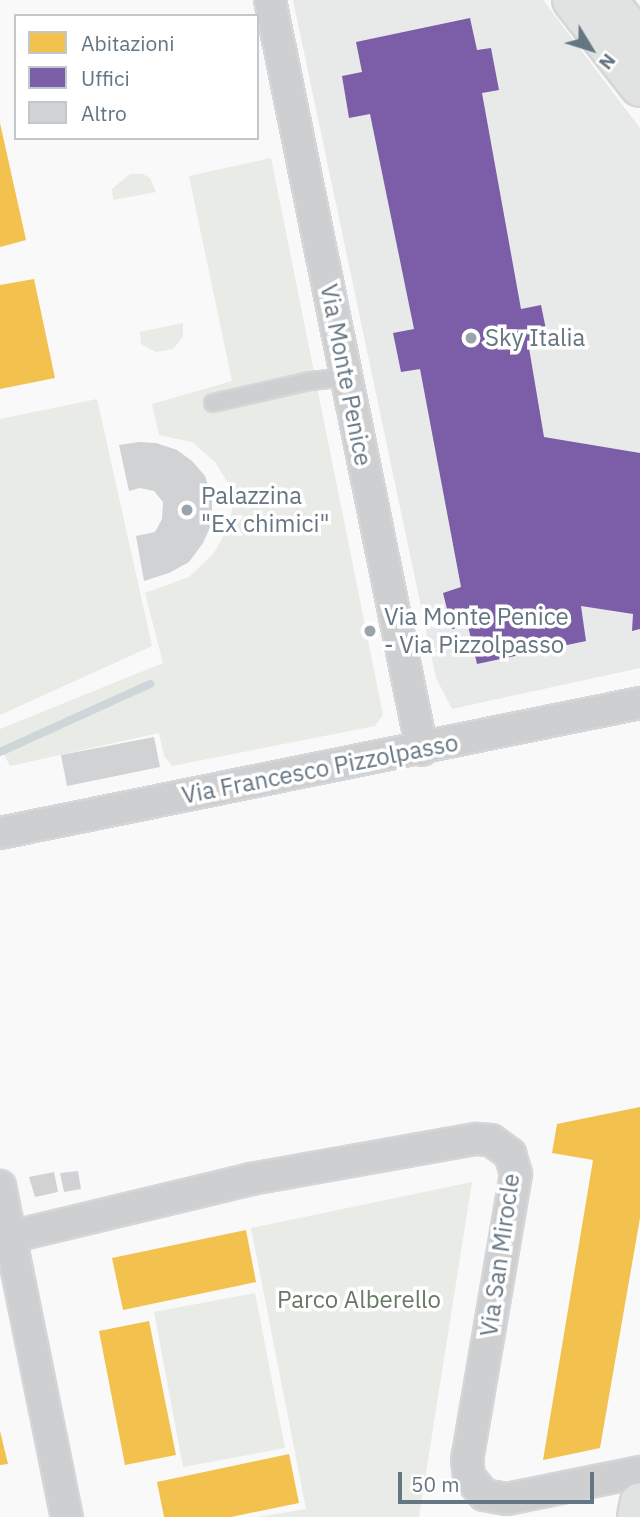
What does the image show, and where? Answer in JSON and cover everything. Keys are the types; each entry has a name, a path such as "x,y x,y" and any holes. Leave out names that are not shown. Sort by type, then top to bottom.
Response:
{"street":[{"name":"Via Monte Penice","path":"270,0 422,750"},
{"path":"572,0 640,87"},
{"path":"607,0 640,41"},
{"name":"Via Francesco Pizzolpasso","path":"0,834 422,750 640,703"},
{"name":"Via San Mirocle","path":"10,1237 251,1179 476,1139 491,1140 507,1149 516,1174 467,1460 469,1477 484,1495 508,1499 640,1472"},
{"path":"0,1186 67,1517"},
{"path":"638,1517 640,1502"}],"lane":[{"path":"214,402 310,381 347,377"}],"shaded area":[{"path":"293,0 543,0 640,128 640,668 452,709 436,678"}],"green space":[{"path":"271,158 383,715 375,726 172,766 164,756 159,733 10,766 0,747 0,729 163,663 145,593 189,577 214,553 229,525 235,494 215,462 192,442 159,435 152,404 232,381 189,176"},
{"path":"130,174 143,174 150,178 156,192 113,200 112,189"},
{"path":"183,323 183,337 173,349 156,352 141,344 140,332"},
{"path":"97,399 152,646 0,715 0,419"},
{"name":"Parco Alberello","path":"472,1182 419,1517 258,1517 306,1509 251,1228"},
{"path":"255,1293 285,1448 183,1467 154,1312"}],"building: Abitazioni":[{"path":"0,123 26,240 0,247"},
{"path":"34,279 55,378 0,389 0,285"},
{"path":"640,1107 640,1218 600,1448 543,1460 593,1160 552,1153 557,1124"},
{"path":"246,1230 256,1282 123,1310 112,1258"},
{"path":"149,1321 176,1455 125,1465 99,1331"},
{"path":"0,1431 8,1464 0,1465"},
{"path":"289,1454 299,1503 231,1517 164,1517 157,1482"}],"building: Uffici":[{"name":"Sky Italia","path":"470,18 477,50 491,48 499,90 482,93 521,309 541,305 549,344 529,348 544,437 640,453 640,629 632,631 633,614 581,606 586,641 477,664 468,626 452,629 443,593 461,587 420,369 401,372 393,333 414,329 370,114 349,118 342,76 362,72 356,42"}],"building: Altro":[{"name":"Palazzina \"Ex chimici\"","path":"156,443 177,450 192,461 205,476 212,498 212,523 203,543 189,562 169,573 144,581 136,536 155,532 162,519 163,502 154,491 140,488 129,491 119,445"},
{"path":"154,737 160,767 67,786 61,755"},
{"path":"78,1171 81,1189 64,1192 60,1173"},
{"path":"54,1172 58,1192 35,1197 29,1177"}],"waterway":[{"path":"0,752 150,684"}],"place":[{"name":"Sky Italia","path":"471,338"},
{"name":"Palazzina \"Ex chimici\"","path":"187,510"},
{"name":"Via Monte Penice - Via Pizzolpasso","path":"370,631"}]}
